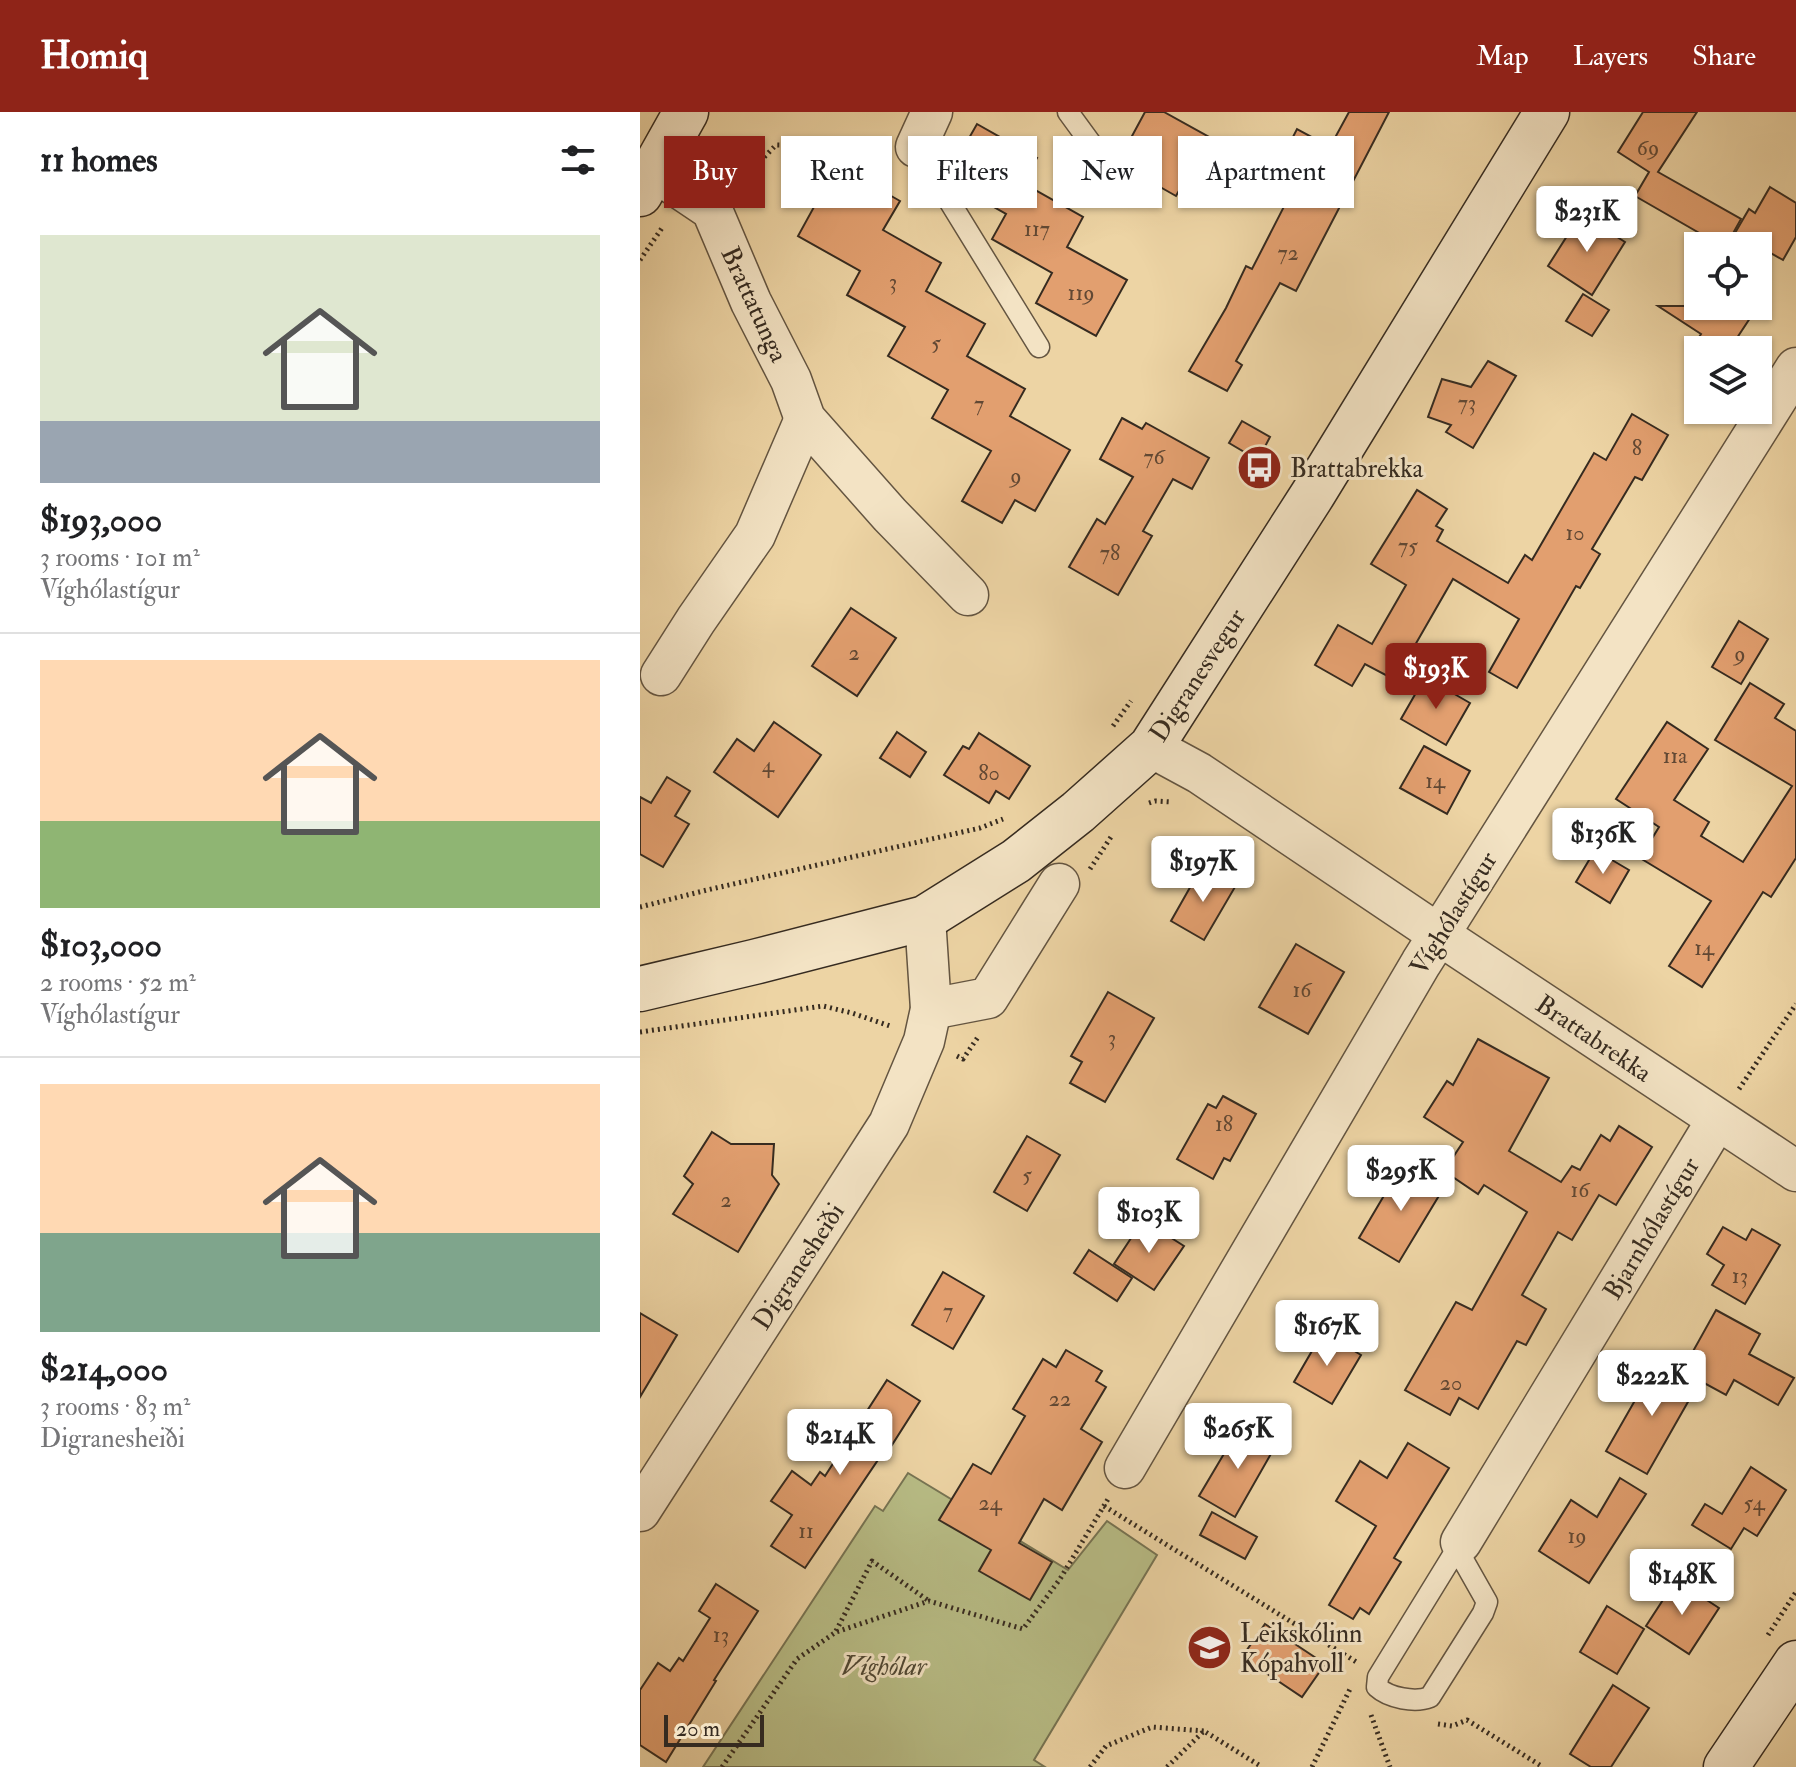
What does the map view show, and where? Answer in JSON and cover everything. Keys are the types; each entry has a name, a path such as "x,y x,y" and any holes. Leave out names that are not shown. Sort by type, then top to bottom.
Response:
{"street":[{"path":"686,112 647,183 712,210"},
{"name":"Digranesvegur","path":"640,989 925,918 1016,861 1078,812 1151,747 1313,494 1547,112"},
{"name":"Brattatunga","path":"712,210 751,302 791,380 805,419 890,515 968,595"},
{"name":"Víghólastígur","path":"1125,1468 1438,934 1796,368"},
{"path":"661,675 755,535 805,419"},
{"name":"Brattabrekka","path":"1151,747 1199,773 1796,1171"},
{"path":"927,1025 988,998 1072,880"},
{"name":"Digranesheiði","path":"640,1511 889,1124 927,1025 925,918"},
{"name":"Bjarnhólastígur","path":"1459,1545 1717,1120"},
{"path":"1726,1767 1796,1663"}],"lane":[{"path":"1068,112 1086,136"},
{"path":"924,129 1039,347"},
{"path":"1459,1545 1487,1602 1483,1613 1430,1697 1420,1701 1384,1693 1377,1687 1378,1677 1459,1545"}],"path":[{"path":"712,210 776,145 924,129"},
{"path":"1108,732 1136,694"},
{"path":"1142,805 1155,801 1180,806"},
{"path":"640,907 980,828 1009,817"},
{"path":"1072,880 1112,836"},
{"path":"1717,1120 1796,1004"},
{"path":"640,1032 823,1006 898,1029 927,1025 963,1059 981,1033"},
{"path":"836,1632 872,1561 929,1601 1023,1629 1060,1579 1125,1468"},
{"path":"1104,1506 1378,1677"},
{"path":"722,1767 797,1659 836,1632 929,1601"},
{"path":"1312,1767 1352,1685"},
{"path":"1383,1715 1370,1713 1390,1767"},
{"path":"1424,1722 1452,1726 1467,1720 1543,1767"},
{"path":"1090,1767 1106,1746 1152,1727 1204,1731 1262,1767"},
{"path":"1167,1767 1204,1731"}],"green space":[{"name":"Víghólar","path":"908,1473 1068,1570 1107,1521 1157,1555 1034,1760 1045,1767 703,1767 875,1506 883,1511"}],"building":[{"path":"1145,112 1164,112 1207,136 1178,136 1176,196 1162,188 1162,136 1132,136"},
{"path":"1349,112 1389,112 1354,179 1354,136 1336,136"},
{"path":"1643,112 1697,112 1658,172 1741,219 1734,232 1698,232 1635,196 1649,172 1618,152"},
{"path":"977,124 998,136 970,136"},
{"path":"1297,129 1310,136 1293,136"},
{"path":"1770,187 1796,203 1796,237 1783,260 1772,254 1772,232 1736,232 1749,209 1755,213"},
{"path":"1037,191 1053,200 1053,208 1067,208 1083,217 1067,247 1127,280 1096,336 1036,303 1052,273 992,239 1006,214 995,208 1037,208"},
{"path":"892,196 900,201 883,230 941,263 926,291 985,324 967,356 1025,389 1010,416 1070,450 1035,511 1015,500 1002,523 962,501 991,451 932,418 948,390 888,356 905,327 847,295 860,271 798,236 813,208 892,208"},
{"path":"1283,208 1339,208 1296,291 1280,283 1236,361 1242,365 1227,391 1189,371 1226,308 1246,266 1252,269"},
{"path":"1581,214 1625,242 1592,295 1548,266"},
{"path":"1583,294 1609,310 1592,336 1566,321"},
{"path":"1658,306 1684,306 1684,320 1749,320 1738,336 1701,334"},
{"path":"1488,361 1516,376 1473,448 1446,432 1451,425 1428,417 1442,379 1471,387"},
{"path":"1632,414 1668,435 1642,480 1635,477 1592,549 1600,554 1580,588 1576,586 1517,688 1489,672 1519,619 1453,579 1395,680 1365,664 1352,686 1315,665 1338,625 1372,644 1406,585 1371,564 1417,490 1447,509 1436,526 1443,530 1437,541 1508,583 1525,555 1532,560 1594,453 1606,460"},
{"path":"1122,418 1142,429 1146,423 1209,458 1192,489 1173,479 1143,531 1152,536 1118,595 1069,567 1097,519 1105,524 1133,477 1100,459"},
{"path":"1242,421 1270,437 1258,460 1229,443"},
{"path":"851,608 896,638 857,696 812,666"},
{"path":"1739,621 1768,639 1741,684 1712,667"},
{"path":"1425,677 1470,703 1446,745 1401,719"},
{"path":"1750,683 1784,704 1775,718 1796,731 1796,858 1771,897 1763,892 1702,987 1669,966 1711,901 1640,858 1659,827 1616,799 1667,722 1708,749 1674,800 1709,822 1701,836 1743,862 1792,786 1715,740"},
{"path":"774,722 821,755 778,817 714,772 737,739 754,751"},
{"path":"897,732 926,752 910,777 880,758"},
{"path":"979,733 1030,766 1009,799 996,791 989,803 944,775 963,746 969,749"},
{"path":"1424,746 1470,771 1447,814 1400,788"},
{"path":"667,777 690,791 675,816 689,824 663,867 640,854 640,797 651,803"},
{"path":"1595,850 1629,870 1610,903 1576,882"},
{"path":"1201,868 1235,887 1204,940 1171,921"},
{"path":"1296,944 1344,972 1308,1034 1259,1007"},
{"path":"1108,992 1154,1018 1105,1102 1070,1083 1082,1062 1071,1056"},
{"path":"1478,1039 1549,1078 1509,1151 1561,1182 1572,1166 1580,1170 1601,1135 1610,1141 1619,1126 1652,1147 1616,1205 1599,1195 1572,1240 1558,1232 1522,1295 1546,1309 1526,1345 1517,1341 1478,1409 1459,1398 1450,1415 1405,1390 1456,1302 1472,1310 1527,1212 1484,1185 1478,1194 1444,1171 1463,1142 1424,1117 1447,1081 1453,1085"},
{"path":"1223,1096 1256,1114 1230,1161 1224,1158 1213,1179 1177,1159 1208,1104 1216,1108"},
{"path":"712,1132 731,1144 774,1144 772,1175 779,1184 738,1252 673,1214 693,1184 684,1176"},
{"path":"1027,1136 1060,1155 1027,1211 994,1192"},
{"path":"1402,1165 1443,1189 1399,1262 1359,1238"},
{"path":"1143,1220 1184,1246 1154,1290 1114,1264"},
{"path":"1723,1227 1746,1240 1752,1229 1780,1245 1745,1304 1712,1285 1724,1265 1707,1254"},
{"path":"1089,1250 1132,1278 1117,1301 1074,1273"},
{"path":"943,1272 984,1296 953,1349 912,1325"},
{"path":"1716,1310 1760,1334 1749,1354 1794,1378 1778,1405 1734,1380 1726,1395 1682,1371"},
{"path":"640,1313 677,1335 640,1397"},
{"path":"1323,1332 1361,1355 1332,1404 1294,1382"},
{"path":"1066,1350 1102,1371 1096,1381 1106,1387 1081,1429 1102,1442 1062,1510 1044,1499 1019,1543 1052,1562 1030,1600 979,1571 991,1550 939,1520 973,1464 991,1474 1025,1416 1013,1409 1043,1359 1056,1367"},
{"path":"1657,1362 1697,1386 1647,1474 1606,1451"},
{"path":"887,1380 920,1401 883,1459 880,1457 805,1568 771,1546 792,1515 771,1501 792,1471 811,1485 820,1472 825,1476"},
{"path":"1241,1425 1276,1445 1235,1517 1199,1496"},
{"path":"1408,1443 1449,1468 1394,1558 1401,1562 1369,1614 1360,1608 1353,1619 1329,1605 1376,1526 1336,1501 1360,1461 1387,1478"},
{"path":"1751,1467 1786,1490 1757,1536 1744,1528 1731,1549 1692,1525 1705,1504 1722,1514"},
{"path":"1620,1478 1646,1494 1589,1583 1539,1551 1571,1500 1597,1517"},
{"path":"1212,1512 1257,1537 1245,1559 1200,1535"},
{"path":"1676,1580 1719,1608 1689,1654 1646,1626"},
{"path":"716,1584 758,1611 666,1762 640,1745 640,1690 658,1663 670,1671 679,1658 683,1661 710,1618 699,1611"},
{"path":"1607,1606 1644,1629 1617,1674 1580,1652"},
{"path":"1265,1624 1325,1664 1302,1697 1242,1657"},
{"path":"1613,1685 1649,1708 1611,1767 1591,1767 1570,1754"}],"place":[{"name":"Brattabrekka","path":"1259,468"},
{"name":"Leikskólinn Kópahvoll","path":"1209,1648"}]}
